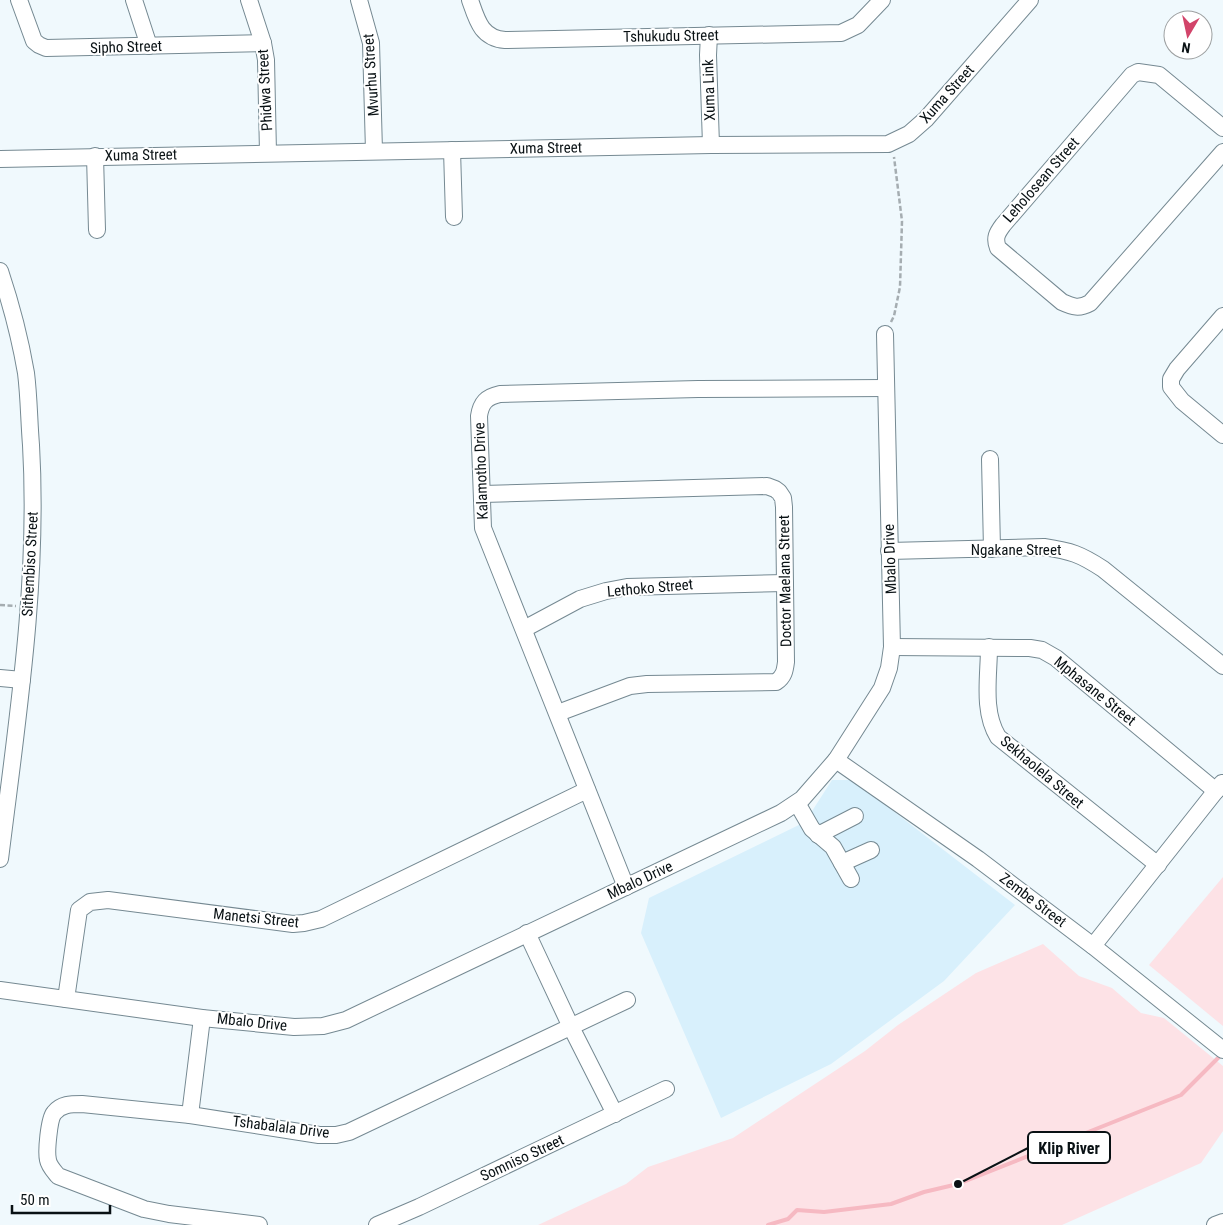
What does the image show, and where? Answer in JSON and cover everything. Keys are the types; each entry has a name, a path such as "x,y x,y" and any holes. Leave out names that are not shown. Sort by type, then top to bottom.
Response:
{"street":[{"name":"Sipho Street","path":"19,0 32,37 36,44 42,47 263,43"},
{"path":"134,0 149,46"},
{"name":"Phidwa Street","path":"249,0 263,43 266,60 268,153"},
{"name":"Mvurhu Street","path":"359,0 371,43 374,151"},
{"name":"Tshukudu Street","path":"470,0 482,29 489,35 500,39 841,33 851,30 858,25 882,0"},
{"name":"Xuma Street","path":"0,158 711,145 876,145 893,142 909,134 926,120 1030,0"},
{"name":"Xuma Link","path":"708,35 711,145"},
{"name":"Leholosean Street","path":"1223,128 1159,75 1138,72 1132,75 1003,225 996,234 995,242 998,248 1062,302 1072,307 1082,307 1090,303 1223,152"},
{"path":"452,150 454,217"},
{"path":"95,156 97,230"},
{"name":"Sithembiso Street","path":"0,858 22,680 33,546 33,484 26,374 14,315 1,277"},
{"path":"1223,316 1177,369 1171,379 1171,387 1182,401 1223,435"},
{"name":"Mbalo Drive","path":"0,990 202,1018 294,1026 323,1026 346,1020 527,933 626,888 781,813 802,800 836,760 882,688 889,668 892,647 885,334"},
{"name":"Kalamotho Drive","path":"626,888 483,528 480,408 487,398 493,396 698,389 885,388"},
{"path":"990,459 992,549"},
{"name":"Doctor Maelana Street","path":"483,494 767,486 775,488 783,498 786,662 782,677 776,682 647,684 630,686 558,713"},
{"name":"Ngakane Street","path":"889,550 1044,547 1069,550 1103,568 1223,666"},
{"name":"Lethoko Street","path":"524,629 580,599 628,587 785,583"},
{"name":"Mphasane Street","path":"892,647 989,647 1042,650 1056,658 1219,787"},
{"name":"Sekhaolela Street","path":"989,647 988,714 991,726 998,737 1158,866"},
{"path":"0,678 22,680"},
{"name":"Zembe Street","path":"836,760 978,859 1093,946 1223,1050"},
{"path":"1093,946 1219,787"},
{"name":"Manetsi Street","path":"66,1000 79,910 90,902 108,900 304,924 321,919 586,790"},
{"path":"797,803 812,829 833,847 851,879"},
{"path":"818,835 855,816"},
{"path":"842,863 871,850"},
{"path":"527,933 570,1027 615,1114"},
{"name":"Tshabalala Drive","path":"259,1225 169,1214 144,1209 58,1176 47,1158 50,1123 53,1114 68,1104 82,1104 190,1115 336,1135 349,1132 627,1000"},
{"path":"190,1115 202,1018"},
{"name":"Somniso Street","path":"377,1225 419,1207 666,1089"},
{"path":"1216,1225 1223,1222"}],"path":[{"path":"885,334 894,316 900,288 901,268 902,221 893,142"}],"shaded area":[{"path":"832,780 853,780 1015,905 944,981 831,1064 721,1118 641,933 649,898 805,822"},
{"path":"1223,877 1223,1026 1149,965"},
{"path":"1043,944 1079,976 1112,988 1141,1013 1164,1018 1223,1066 1223,1131 1201,1163 1062,1225 538,1225 626,1184 648,1167 733,1138 865,1051 898,1025 976,973"}],"waterway":[{"path":"768,1225 788,1219 797,1210 824,1212 891,1204 924,1192 958,1184 1181,1095 1221,1055"}],"place":[{"name":"Klip River","path":"958,1184"}]}
